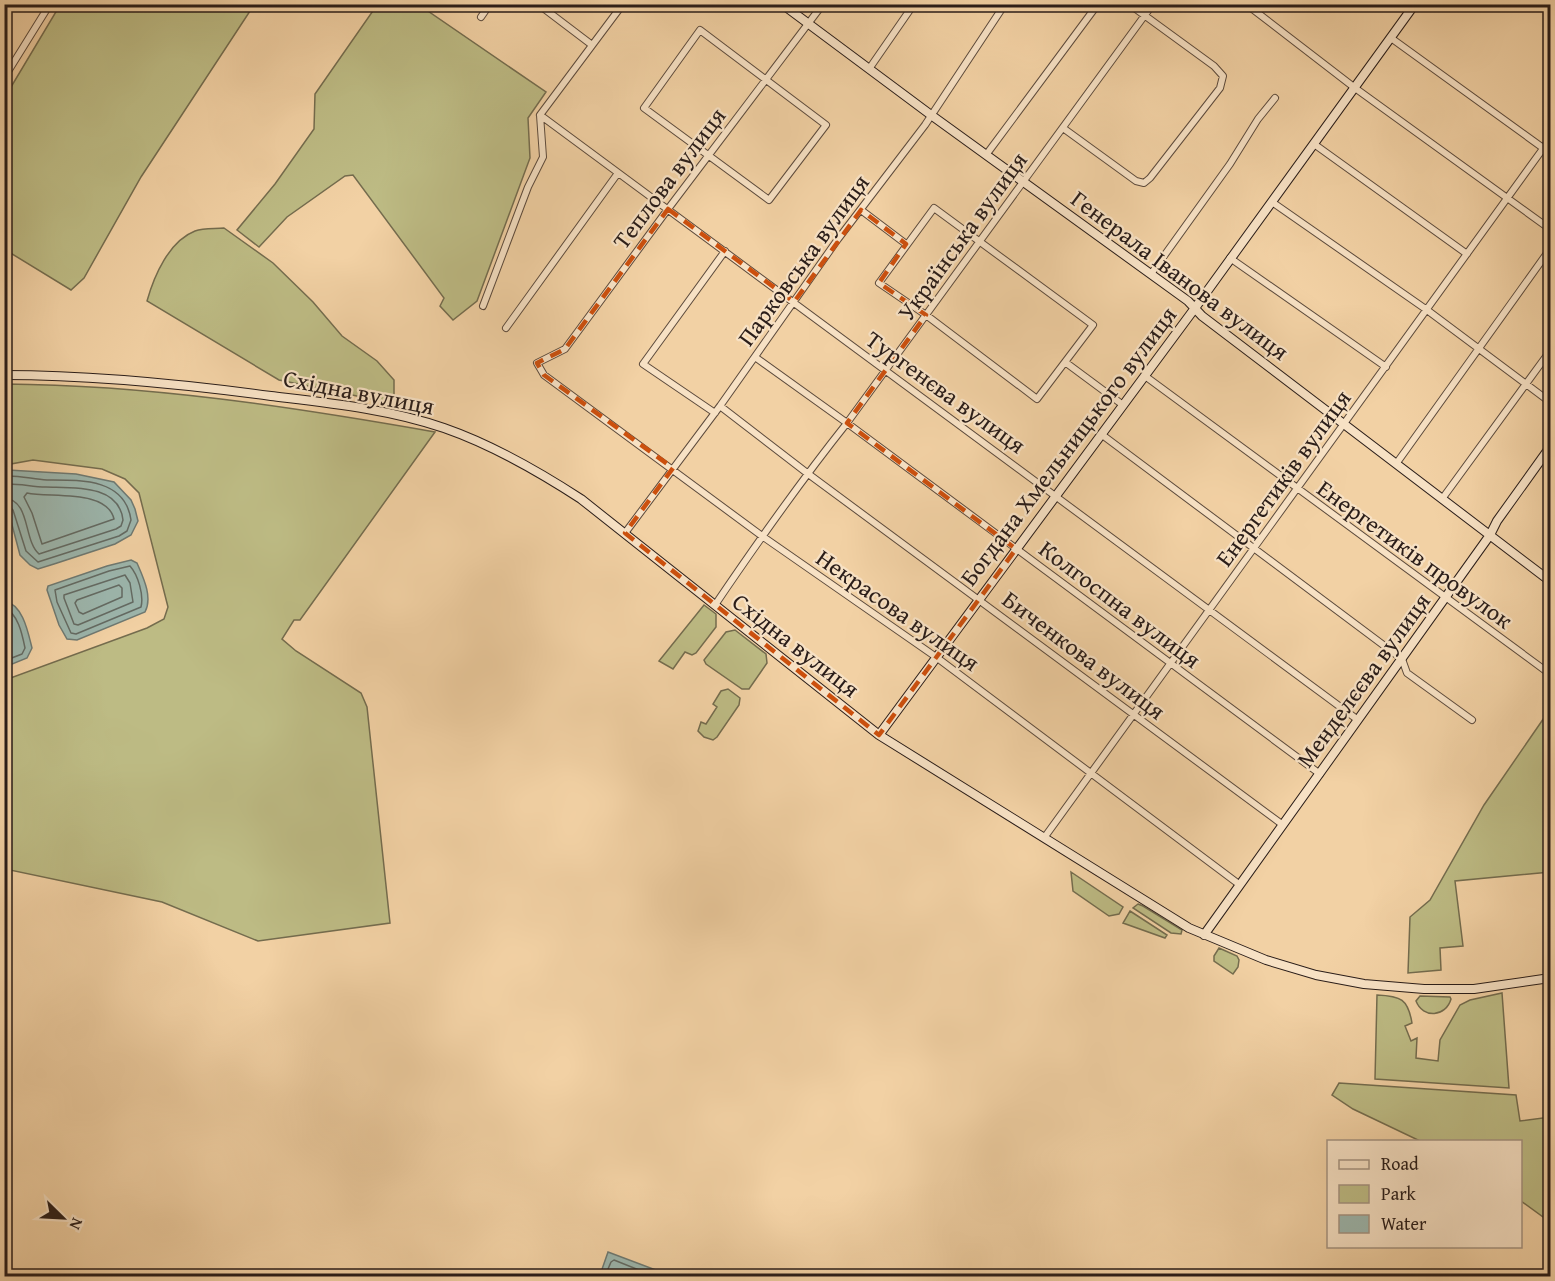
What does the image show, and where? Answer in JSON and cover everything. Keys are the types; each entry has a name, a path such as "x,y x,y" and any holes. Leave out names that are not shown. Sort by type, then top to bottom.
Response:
{"street":[{"path":"4,78 50,4"},
{"path":"481,17 490,4"},
{"path":"538,4 592,45"},
{"path":"483,306 528,186 543,157 540,115 623,4"},
{"name":"Генерала Іванова вулиця","path":"782,4 1151,274 1202,316 1551,581"},
{"name":"Теплова вулиця","path":"537,363 565,349 823,4"},
{"path":"868,69 914,4"},
{"name":"Парковська вулиця","path":"625,534 931,115 1005,4"},
{"path":"986,155 1098,4"},
{"path":"1063,128 1136,181 1144,183 1220,88 1223,76 1214,66 1129,4"},
{"name":"Українська вулиця","path":"715,605 807,473 847,423 1153,4"},
{"path":"1246,4 1354,88 1551,228"},
{"name":"Богдана Хмельницького вулиця","path":"879,735 1195,308 1391,38 1411,6"},
{"path":"700,30 826,125 769,200 708,155 644,108 700,30"},
{"path":"1391,38 1551,153"},
{"path":"1151,274 1230,164 1258,119 1275,98"},
{"name":"Тургенєва вулиця","path":"540,115 1358,720"},
{"name":"Енергетиків вулиця","path":"1044,838 1551,139"},
{"path":"1314,144 1467,254"},
{"path":"506,328 618,173"},
{"path":"1272,202 1427,310 1551,402"},
{"path":"934,208 981,240 1093,325 1037,399 926,315 879,283 906,244 934,208"},
{"path":"861,210 906,244"},
{"path":"1396,464 1551,249"},
{"path":"715,413 643,364 725,251"},
{"path":"1230,258 1386,367"},
{"path":"1442,499 1551,351"},
{"name":"Колгоспна вулиця","path":"755,357 1320,774"},
{"path":"1065,362 1123,405"},
{"name":"Некрасова вулиця","path":"537,363 544,375 673,468 762,536 936,657 1240,885"},
{"name":"Східна вулиця","path":"4,375 104,377 172,383 409,417 444,429 504,454 552,480 625,534 879,735 1165,914 1204,935 1266,960 1316,975 1364,984 1424,989 1474,989 1551,978"},
{"name":"Енергетиків провулок","path":"1145,376 1550,675"},
{"name":"Биченкова вулиця","path":"720,406 807,473 1283,825"},
{"path":"1101,434 1402,659 1407,673 1472,720"},
{"name":"Менделєєва вулиця","path":"1204,935 1490,536 1497,521 1551,447"}],"highlighted area":[{"path":"668,209 794,302 861,210 906,244 879,283 926,315 847,423 1016,549 879,735 625,533 673,468 544,375 537,363 565,349"}],"green space":[{"path":"60,5 254,5 141,177 84,278 71,290 4,249 5,97"},
{"path":"377,5 419,5 546,92 528,118 530,158 477,301 453,320 440,306 444,298 353,175 345,176 287,217 259,247 237,230 275,184 314,129 315,94"},
{"path":"224,228 273,263 313,302 342,336 377,361 394,380 394,398 386,402 279,380 147,301 158,271 170,251 178,243 195,231"},
{"path":"5,384 113,388 221,399 435,432 300,620 294,620 282,639 296,651 361,693 367,707 390,923 258,941 162,902 5,869 5,680 147,628 164,619 168,607 139,493 125,479 102,469 33,460 5,465"},
{"path":"704,605 716,614 716,627 696,653 692,655 685,652 673,669 659,661"},
{"path":"735,630 766,654 767,663 749,689 742,689 706,664 704,660 726,632"},
{"path":"728,689 740,698 739,705 717,737 713,740 704,737 698,731 701,722 706,724 717,707 713,704 721,691"},
{"path":"1546,715 1550,719 1550,872 1455,881 1463,946 1440,948 1441,970 1408,973 1410,917 1430,900 1484,805"},
{"path":"1071,872 1123,907 1119,914 1109,916 1073,891"},
{"path":"1138,904 1182,930 1181,934 1171,933 1133,908"},
{"path":"1130,911 1167,935 1165,938 1123,923"},
{"path":"1219,948 1237,956 1238,967 1233,974 1214,961"},
{"path":"1502,993 1509,1088 1375,1079 1377,995 1392,996 1402,1000 1408,1009 1412,1023 1405,1026 1411,1041 1417,1038 1416,1058 1438,1061 1440,1040 1460,1005 1470,1000"},
{"path":"1420,996 1450,997 1451,999 1444,1009 1434,1014 1419,1007 1416,1001"},
{"path":"1339,1083 1516,1095 1520,1121 1550,1117 1550,1222 1522,1202 1522,1140 1418,1140 1353,1109 1332,1095"}],"water":[{"path":"5,471 76,474 114,482 131,500 138,521 131,535 115,544 38,569 20,555 5,506"},
{"path":"131,560 137,563 146,587 148,600 145,612 77,640 67,639 59,625 47,590 48,586"},
{"path":"5,601 20,613 32,648 27,658 5,667"},
{"path":"608,1252 661,1272 660,1276 600,1275"}]}
